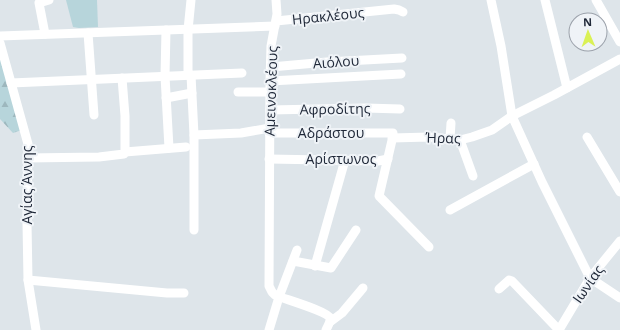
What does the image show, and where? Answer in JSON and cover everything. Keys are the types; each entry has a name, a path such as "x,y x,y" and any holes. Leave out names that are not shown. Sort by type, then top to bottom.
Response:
{"street":[{"path":"45,34 39,3 48,0"},
{"path":"191,0 188,30 194,135 194,230"},
{"name":"Αμεινοκλέους","path":"276,0 277,14 271,46 270,81 269,286 272,292 279,297"},
{"path":"491,0 501,46 512,116 590,278 620,298"},
{"path":"545,0 567,88"},
{"path":"596,0 620,42"},
{"name":"Ηρακλέους","path":"0,36 188,30 275,23 394,9 403,12"},
{"path":"166,30 165,76 169,148"},
{"path":"88,33 94,115"},
{"name":"Αγίας Άννης","path":"0,42 28,144 28,280 36,330"},
{"name":"Αιόλου","path":"271,67 402,58"},
{"name":"Ήρας","path":"392,135 460,140 472,137 492,130 512,116 620,59"},
{"path":"11,83 242,73"},
{"path":"270,81 401,74"},
{"path":"122,78 125,152"},
{"path":"238,92 270,92"},
{"path":"166,98 192,93"},
{"name":"Αφροδίτης","path":"270,110 366,108 400,109"},
{"path":"450,139 451,123"},
{"name":"Αδράστου","path":"194,135 270,131 392,135"},
{"path":"392,135 379,196 429,247"},
{"path":"587,137 620,192"},
{"path":"460,140 473,176"},
{"path":"27,158 118,156 124,154 125,152 186,147"},
{"name":"Αρίστωνος","path":"269,159 388,159"},
{"path":"315,266 345,160"},
{"path":"450,210 534,164"},
{"path":"293,262 331,268 356,230"},
{"name":"Ιωνίας","path":"559,330 590,278 619,244"},
{"path":"269,330 279,297 297,250"},
{"path":"28,280 167,293 184,293"},
{"path":"499,289 509,280 512,281 559,330"},
{"path":"328,326 342,313 362,288"},
{"path":"279,297 315,309 327,315 330,318 328,326"}],"green space":[{"path":"66,0 97,0 98,27 73,27"},
{"path":"0,55 22,130 13,133 0,119"}]}
